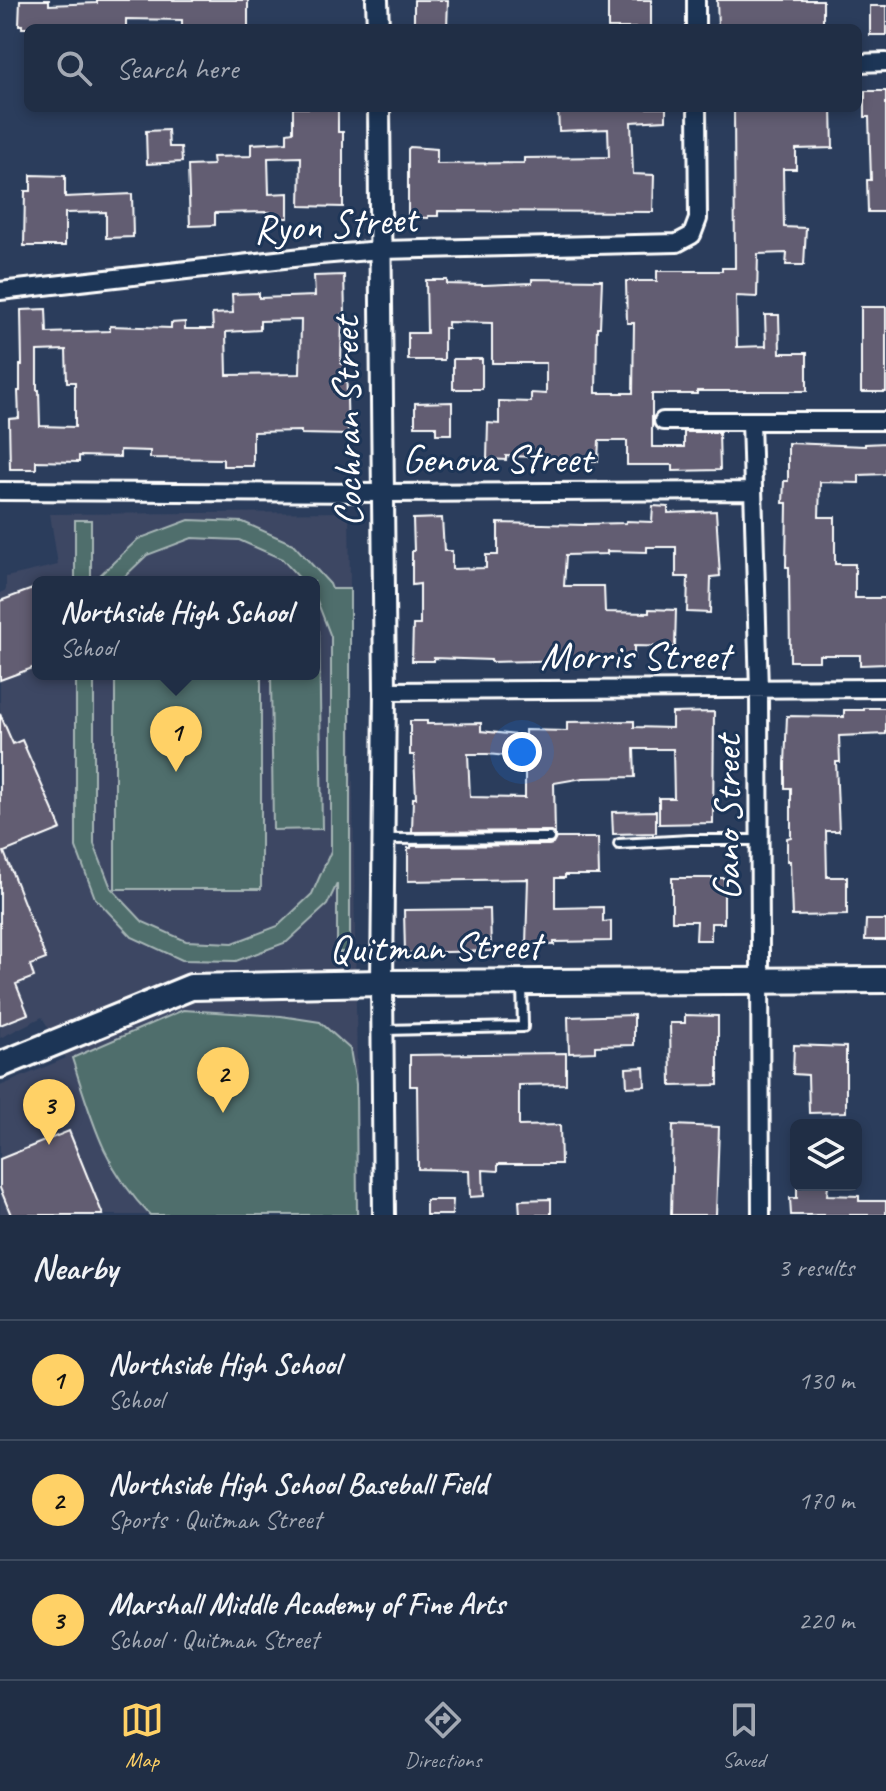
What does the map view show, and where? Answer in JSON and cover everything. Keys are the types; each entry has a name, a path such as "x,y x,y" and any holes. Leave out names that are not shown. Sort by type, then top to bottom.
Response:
{"main road":[{"name":"Quitman Street","path":"0,1065 191,987 886,980"}],"street":[{"path":"377,0 378,24"},
{"path":"696,0 696,24"},
{"path":"862,63 886,62"},
{"name":"Cochran Street","path":"379,112 385,691 382,983 384,1215"},
{"name":"Ryon Street","path":"0,291 381,250 677,243 692,235 698,219 697,112"},
{"path":"663,421 886,421"},
{"name":"Gano Street","path":"751,421 759,689 761,1215"},
{"name":"Genova Street","path":"0,491 753,491"},
{"name":"Morris Street","path":"385,691 886,688"}],"lane":[{"path":"383,839 549,838"},
{"path":"619,844 760,840"},
{"path":"383,1030 523,1027 522,983"}],"shaded area":[{"path":"349,512 359,1215 0,1215 0,1086 66,1058 42,1017 0,1038 0,593 6,590 6,577 58,565 50,514"}],"green space":[{"path":"75,520 91,520 91,576 75,576"},
{"path":"189,520 243,522 293,544 332,589 350,589 350,952 337,952 337,884 327,905 287,942 236,961 182,960 132,937 95,898 76,847 76,680 94,680 94,844 111,888 143,922 186,941 233,943 278,926 312,894 331,851 331,637 320,609 320,576 298,576 282,559 239,540 192,538 147,555 125,576 99,576 138,539"},
{"path":"115,680 261,680 261,889 115,889"},
{"path":"271,680 320,680 322,829 273,830"},
{"path":"183,1010 281,1016 320,1022 350,1049 356,1084 357,1215 150,1215 134,1197 101,1142 72,1058"}],"building":[{"path":"20,0 49,0 49,5 97,3 97,0 248,0 248,24 182,24 182,20 126,19 126,24 24,24 24,28 19,25"},
{"path":"414,0 448,0 447,24 414,24"},
{"path":"608,0 651,0 651,24 608,24"},
{"path":"717,0 823,0 823,24 718,24"},
{"path":"870,6 886,6 886,35 870,35"},
{"path":"865,91 886,91 886,212 868,212 867,180 871,180"},
{"path":"293,112 338,112 338,132 343,132 343,207 300,206 301,157 268,158 269,194 288,193 288,218 270,218 270,212 215,213 215,225 190,226 188,166 213,165 212,157 251,156 251,144 287,142 287,133 293,132"},
{"path":"558,112 666,112 666,120 631,122 633,174 654,175 653,212 438,211 438,216 428,218 408,217 410,147 437,149 437,164 524,163 524,158 609,157 608,129 559,131"},
{"path":"734,112 832,112 833,148 796,149 796,169 783,169 784,227 806,228 804,265 786,265 787,253 758,254 757,297 736,296 737,347 766,346 765,315 779,315 780,353 807,353 807,391 652,394 652,447 684,447 684,432 719,432 720,470 673,471 673,465 627,465 627,441 599,441 598,461 506,456 506,460 487,459 488,423 499,424 499,401 531,402 531,393 546,394 546,363 492,363 492,323 448,322 448,328 444,328 444,360 408,360 408,333 427,333 426,280 484,285 532,283 532,279 602,280 600,327 597,327 596,393 633,393 634,323 627,323 626,281 657,281 657,271 722,271 722,268 735,268"},
{"path":"168,130 169,147 181,147 182,162 147,164 146,131"},
{"path":"31,175 65,176 65,197 132,194 133,237 106,238 106,212 65,213 65,246 24,246 25,191 31,191"},
{"path":"344,275 341,364 346,363 348,435 301,434 301,431 253,432 253,466 223,466 223,459 150,458 150,451 120,450 120,457 79,456 79,462 36,461 36,469 10,469 9,419 19,418 21,310 46,309 47,333 110,331 110,326 171,328 171,323 185,322 185,329 213,329 212,314 233,313 232,294 259,293 259,298 315,296 314,276","holes":["301,320 300,374 227,375 226,332 260,330 260,321","66,350 67,382 75,382 75,427 40,426 37,351"]},
{"path":"861,307 886,307 886,392 861,392"},
{"path":"453,359 482,359 482,389 453,389"},
{"path":"452,402 452,434 436,434 436,426 415,426 415,403"},
{"path":"788,443 865,446 886,443 886,474 859,475 859,483 820,482 819,517 835,517 835,564 855,564 855,598 886,598 886,664 860,665 860,655 819,655 819,661 790,661 787,503 783,503 784,481 788,481"},
{"path":"653,506 668,507 668,513 716,511 720,576 711,577 710,613 687,612 688,577 676,577 676,547 647,547 647,552 607,551 607,554 566,555 564,586 604,586 605,612 676,610 675,647 634,646 634,659 491,662 434,658 434,661 412,661 413,625 420,625 420,584 412,585 413,519 442,518 444,551 452,551 452,569 486,568 486,555 498,555 498,523 585,525 652,522"},
{"path":"32,589 32,668 0,680 0,601"},
{"path":"886,708 886,734 839,736 840,762 836,762 839,831 826,831 827,877 847,877 847,915 792,916 790,861 787,861 787,838 791,837 791,788 785,788 787,716 844,717 844,710"},
{"path":"714,712 713,823 659,824 659,798 674,798 673,749 634,749 635,777 583,778 554,783 555,835 549,831 412,832 413,798 416,798 414,755 410,755 410,721 427,721 427,724 481,723 481,731 525,736 525,730 567,731 567,722 634,721 634,727 672,728 672,713","holes":["468,754 525,758 525,798 470,797"]},
{"path":"0,714 13,744 22,740 61,829 4,852 46,959 30,965 34,977 16,984 28,1014 0,1025"},
{"path":"656,811 656,833 613,834 612,812"},
{"path":"556,838 598,838 599,875 555,878 555,908 603,907 603,922 611,921 611,941 526,944 528,879 408,881 408,848 411,846 549,845"},
{"path":"672,878 724,878 724,923 711,923 711,940 696,940 697,921 672,921"},
{"path":"490,909 491,951 405,953 404,910"},
{"path":"866,920 886,920 886,940 865,940"},
{"path":"634,1015 634,1045 595,1046 595,1052 569,1053 568,1017"},
{"path":"685,1015 718,1016 718,1085 671,1086 670,1023 685,1023"},
{"path":"794,1045 846,1047 846,1112 809,1113 808,1075 793,1074"},
{"path":"566,1053 566,1084 519,1085 519,1126 560,1125 561,1164 498,1164 498,1171 483,1170 484,1196 470,1197 469,1170 418,1169 417,1086 410,1086 410,1055"},
{"path":"644,1067 645,1086 627,1087 626,1068"},
{"path":"673,1125 719,1127 716,1215 671,1215"},
{"path":"69,1131 103,1215 11,1215 0,1188 0,1159"},
{"path":"797,1191 827,1191 827,1195 859,1196 859,1201 886,1201 886,1215 791,1215 790,1198 797,1198"},
{"path":"551,1199 551,1215 520,1215 519,1200"},
{"path":"426,1200 453,1200 452,1215 426,1215"}],"place":[{"name":"Northside High School","path":"176,772"},
{"name":"Northside High School Baseball Field","path":"223,1113"},
{"name":"Marshall Middle Academy of Fine Arts","path":"49,1145"}]}
